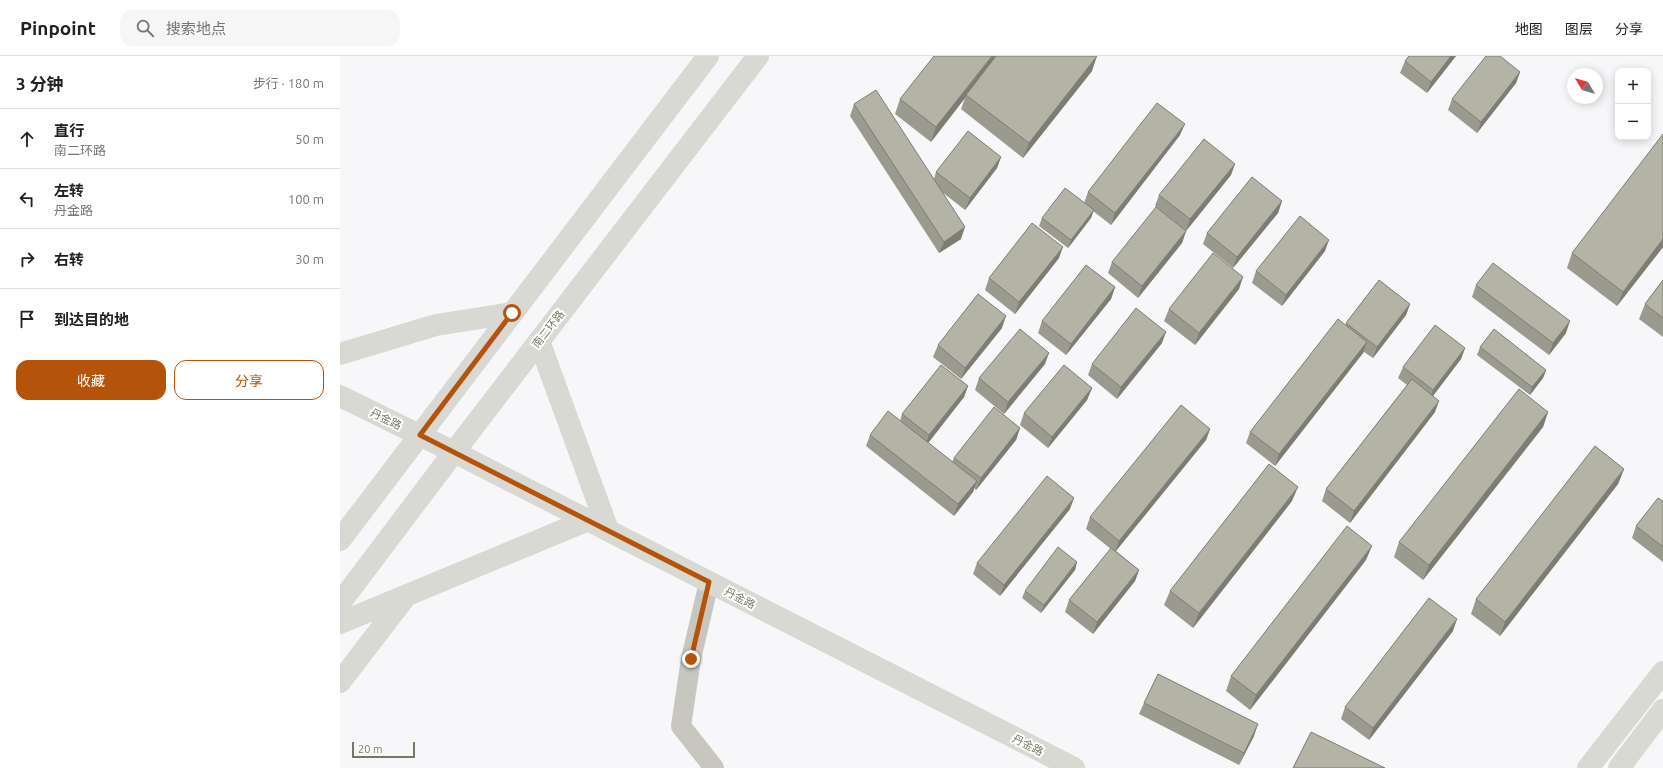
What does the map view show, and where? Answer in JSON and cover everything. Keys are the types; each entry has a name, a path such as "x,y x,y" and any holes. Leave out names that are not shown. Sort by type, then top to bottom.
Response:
{"main road":[{"path":"340,540 708,56"},
{"name":"南二环路","path":"340,603 758,56"},
{"path":"340,354 436,325 512,313"},
{"path":"540,341 608,530"},
{"name":"丹金路","path":"340,396 608,530 1071,767"},
{"path":"340,623 588,520"},
{"path":"340,682 407,595"},
{"path":"1588,768 1663,672"},
{"path":"1619,768 1663,710"}],"street":[{"path":"709,582 691,659 681,726 714,768"}],"building":[{"path":"934,56 992,56 936,127 900,99"},
{"path":"996,56 1097,56 1029,143 966,95"},
{"path":"1409,56 1451,56 1431,82 1405,61"},
{"path":"1486,56 1500,56 1520,72 1481,122 1452,99"},
{"path":"876,90 965,227 944,242 854,104"},
{"path":"1157,103 1185,124 1115,213 1088,192"},
{"path":"968,131 1001,157 970,198 936,172"},
{"path":"1663,134 1663,239 1623,292 1572,253"},
{"path":"1204,139 1235,164 1190,219 1159,195"},
{"path":"1252,177 1282,201 1237,257 1207,233"},
{"path":"1065,188 1094,210 1071,240 1042,218"},
{"path":"1156,207 1186,231 1142,286 1112,262"},
{"path":"1300,216 1329,240 1286,295 1256,271"},
{"path":"1032,223 1063,247 1019,302 989,278"},
{"path":"1213,253 1243,277 1199,333 1169,309"},
{"path":"1493,263 1570,321 1553,343 1476,285"},
{"path":"1086,265 1115,287 1071,344 1042,321"},
{"path":"1379,280 1410,304 1377,347 1346,323"},
{"path":"1663,280 1663,318 1645,304"},
{"path":"978,294 1006,316 965,368 938,345"},
{"path":"1136,308 1166,332 1121,387 1092,364"},
{"path":"1338,319 1367,342 1279,454 1250,432"},
{"path":"1435,325 1465,348 1433,390 1403,367"},
{"path":"1020,329 1049,353 1008,402 979,378"},
{"path":"1494,329 1546,370 1532,387 1480,347"},
{"path":"941,365 968,386 929,435 902,414"},
{"path":"1064,365 1092,388 1052,437 1024,413"},
{"path":"1412,379 1439,401 1354,511 1326,489"},
{"path":"1519,389 1548,412 1429,565 1399,542"},
{"path":"1181,405 1210,429 1119,541 1090,517"},
{"path":"994,407 1020,428 981,478 954,458"},
{"path":"888,411 977,481 958,504 870,435"},
{"path":"1595,446 1624,469 1505,622 1476,599"},
{"path":"1269,464 1298,487 1199,613 1170,591"},
{"path":"1047,476 1074,498 1004,585 977,563"},
{"path":"1658,498 1663,501 1663,547 1636,526"},
{"path":"1347,526 1372,546 1256,695 1231,676"},
{"path":"1058,547 1077,562 1044,605 1025,591"},
{"path":"1111,548 1139,570 1097,622 1069,600"},
{"path":"1429,598 1457,619 1373,728 1345,707"},
{"path":"1158,674 1258,724 1244,753 1144,703"},
{"path":"1311,732 1385,768 1293,768"}],"route":[{"path":"512,313 420,435 709,582 691,659"}]}
